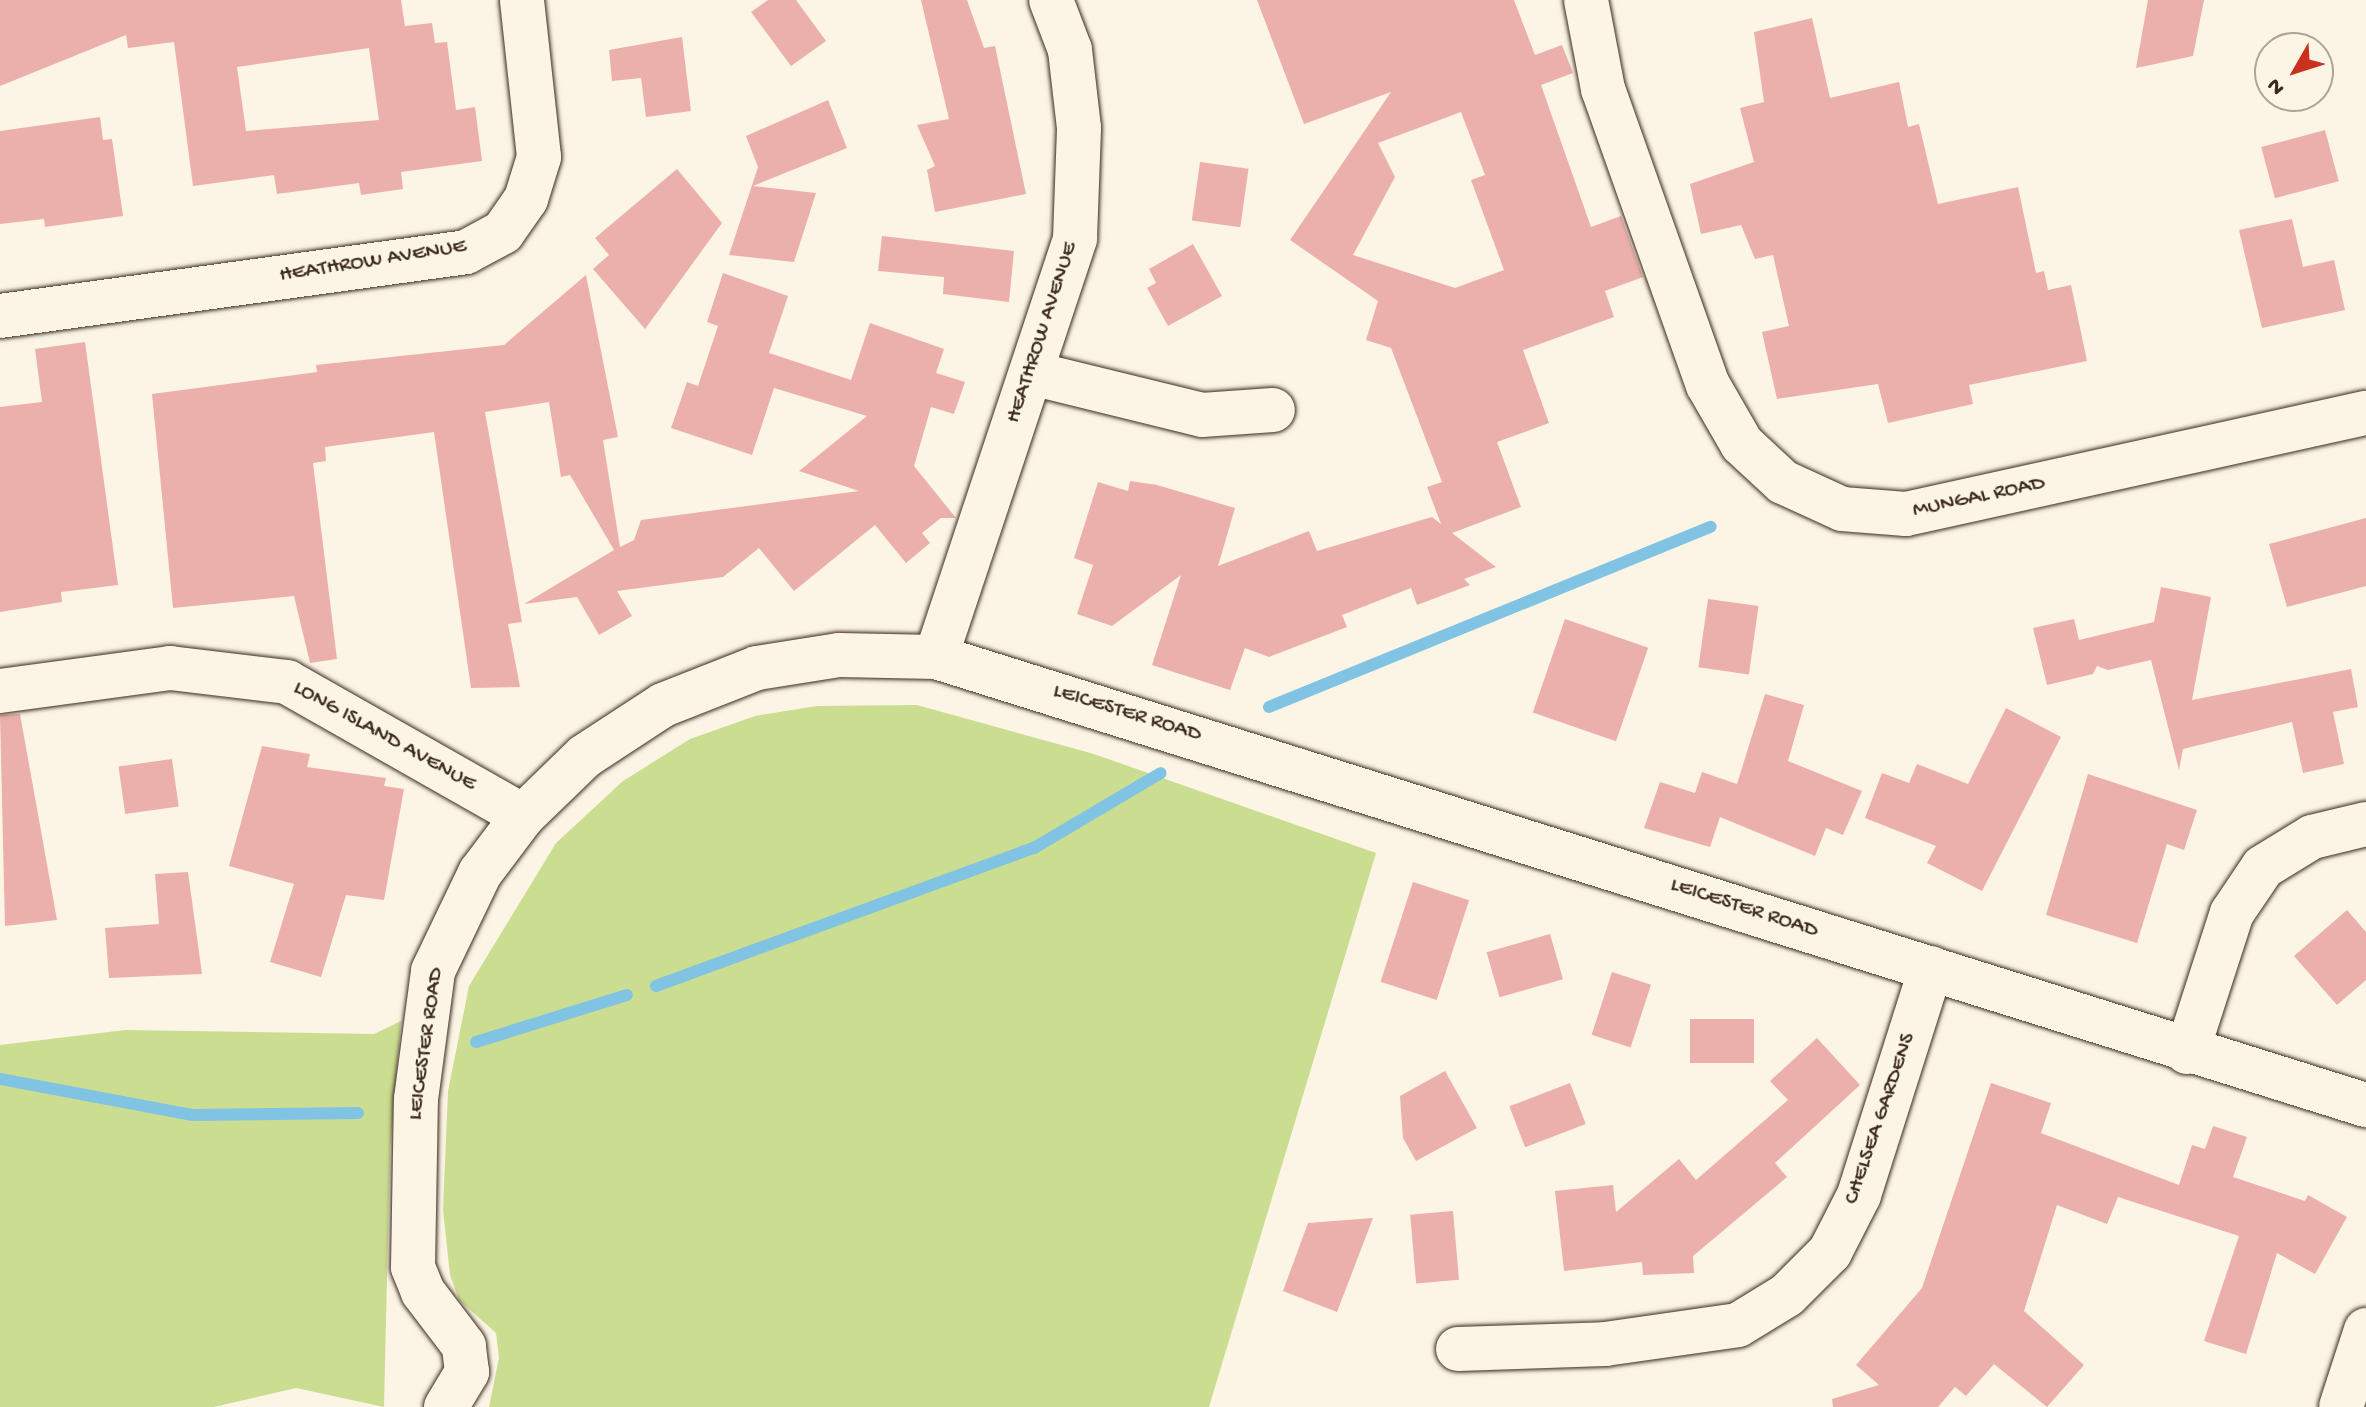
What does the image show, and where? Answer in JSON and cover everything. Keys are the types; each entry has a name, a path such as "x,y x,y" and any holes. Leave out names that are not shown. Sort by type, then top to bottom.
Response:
{"street":[{"name":"HEATHROW AVENUE","path":"0,316 466,252 503,232 526,199 539,157 522,0"},
{"name":"HEATHROW AVENUE","path":"936,657 1075,238 1079,128 1070,50 1051,0"},
{"name":"MUNGAL ROAD","path":"1586,0 1603,89 1708,385 1742,444 1783,482 1842,509 1906,514 2366,413"},
{"path":"1031,373 1202,415 1273,410"},
{"name":"LEICESTER ROAD","path":"446,1407 467,1372 464,1346 423,1292 413,1267 416,1099 433,971 480,873 523,816 585,756 663,705 757,668 839,655 936,657 1931,968 2187,1052 2366,1105"},
{"name":"LONG ISLAND AVENUE","path":"0,691 170,668 287,682 523,816"},
{"path":"2187,1052 2232,913 2263,867 2312,837 2366,824"},
{"name":"CHELSEA GARDENS","path":"1458,1349 1605,1344 1738,1325 1787,1295 1830,1252 1859,1195 1931,968"},
{"path":"2341,1407 2366,1330"}],"green space":[{"path":"917,705 1094,754 1376,853 1209,1407 489,1407 499,1358 496,1333 459,1300 450,1275 443,1210 448,1091 469,986 556,843 623,781 690,739 755,716 817,706"},
{"path":"401,1021 390,1150 384,1407 296,1388 214,1407 0,1407 0,1045 125,1030 374,1034"}],"building":[{"path":"0,0 401,0 405,26 432,23 435,43 447,42 456,110 475,107 482,161 401,172 403,189 361,195 359,183 277,194 274,175 193,186 174,42 128,48 126,35 0,86","holes":["369,48 379,120 246,131 237,67"]},
{"path":"768,0 796,0 826,41 791,66 751,12"},
{"path":"921,0 967,0 984,48 995,46 1026,194 935,212 927,170 935,166 917,125 949,119"},
{"path":"1257,0 1514,0 1535,55 1562,45 1573,73 1541,85 1591,227 1621,216 1643,277 1605,291 1614,317 1523,350 1549,423 1497,442 1521,507 1452,533 1496,567 1464,579 1470,585 1417,605 1411,588 1342,615 1347,627 1269,657 1245,648 1230,690 1152,665 1181,575 1112,626 1077,614 1093,565 1074,558 1098,482 1128,491 1130,481 1157,485 1235,508 1218,566 1309,531 1317,551 1432,517 1441,524 1427,487 1442,482 1391,348 1366,340 1378,301 1290,240 1391,92 1304,124","holes":["1461,112 1485,175 1471,180 1504,270 1455,288 1353,255 1395,177 1378,143"]},
{"path":"2148,0 2204,0 2193,56 2136,68"},
{"path":"1812,18 1830,98 1899,82 1908,127 1919,124 1938,204 2018,187 2036,273 2044,271 2048,290 2071,285 2087,361 1969,385 1973,404 1888,423 1878,384 1777,399 1762,332 1789,326 1773,255 1755,259 1741,225 1701,234 1690,184 1754,162 1740,108 1764,102 1754,32"},
{"path":"682,37 691,111 646,117 641,78 612,81 609,50"},
{"path":"828,100 847,148 753,186 816,193 794,262 729,255 758,167 746,136"},
{"path":"100,117 103,140 112,139 123,216 45,227 44,219 0,224 0,131"},
{"path":"2325,130 2339,181 2275,198 2261,147"},
{"path":"1200,162 1249,169 1240,227 1192,220"},
{"path":"677,169 722,223 645,329 593,269 609,255 595,238"},
{"path":"2292,219 2303,267 2334,260 2345,310 2262,328 2239,230"},
{"path":"882,236 1014,251 1009,302 943,294 944,277 878,271"},
{"path":"1193,244 1222,296 1168,326 1147,288 1156,283 1149,269"},
{"path":"723,273 788,296 769,353 851,380 870,323 944,349 936,373 965,382 954,414 931,407 914,466 956,518 941,518 922,533 930,543 906,563 875,525 794,591 759,548 723,577 617,591 632,616 599,635 577,597 524,604 614,550 570,475 561,477 549,402 485,412 522,622 508,624 520,687 471,688 434,432 325,447 326,461 313,463 337,659 310,663 294,596 173,608 152,394 317,372 316,365 504,345 586,275 618,437 603,440 620,547 634,540 641,520 859,491 799,471 867,416 774,388 752,455 671,428 687,382 698,386 718,326 707,322"},
{"path":"85,342 118,585 61,592 62,602 0,612 0,407 42,402 35,349"},
{"path":"2366,518 2366,586 2287,607 2269,544"},
{"path":"2161,587 2211,597 2192,700 2351,669 2358,707 2333,712 2344,764 2303,773 2292,722 2183,749 2179,770 2151,660 2108,670 2097,666 2093,674 2047,685 2033,628 2074,619 2079,640 2154,622"},
{"path":"1708,599 1759,606 1749,674 1698,667"},
{"path":"1565,619 1648,648 1616,741 1533,713"},
{"path":"1765,694 1804,705 1788,761 1862,791 1843,835 1826,828 1815,856 1720,817 1710,847 1644,828 1660,782 1695,793 1702,772 1737,784"},
{"path":"2006,708 2061,737 1982,891 1927,863 1936,846 1865,818 1882,773 1909,783 1917,764 1968,784"},
{"path":"20,714 57,920 5,926 0,715"},
{"path":"262,746 310,754 307,767 386,778 384,786 404,789 384,900 346,895 321,977 270,962 294,884 229,866"},
{"path":"172,759 179,807 125,814 119,767"},
{"path":"2088,774 2197,810 2184,850 2167,844 2137,943 2046,915"},
{"path":"188,872 202,974 109,978 105,928 159,924 155,874"},
{"path":"1413,882 1469,900 1437,1000 1381,982"},
{"path":"2347,910 2366,932 2366,980 2337,1005 2294,956"},
{"path":"1550,934 1563,979 1500,997 1487,952"},
{"path":"1612,972 1651,985 1631,1047 1592,1035"},
{"path":"1690,1019 1754,1019 1754,1063 1690,1063"},
{"path":"1817,1038 1860,1085 1775,1163 1787,1177 1693,1256 1694,1273 1643,1275 1642,1262 1564,1271 1555,1191 1613,1185 1616,1212 1679,1159 1696,1180 1788,1100 1770,1081"},
{"path":"1445,1071 1477,1128 1416,1161 1403,1138 1400,1096"},
{"path":"1570,1083 1586,1124 1525,1147 1509,1106"},
{"path":"1991,1083 2051,1103 2041,1133 2179,1185 2192,1145 2205,1149 2213,1126 2247,1137 2233,1177 2305,1201 2308,1195 2347,1217 2315,1274 2277,1253 2246,1354 2204,1341 2239,1236 2118,1197 2107,1224 2057,1205 2024,1311 2084,1365 2047,1407 1994,1364 1966,1396 1955,1387 1938,1407 1833,1407 1832,1399 1879,1385 1856,1365 1922,1288"},
{"path":"1453,1211 1459,1280 1416,1283 1410,1215"},
{"path":"1373,1218 1337,1312 1283,1291 1308,1223"}],"waterway":[{"path":"1269,707 1711,527"},
{"path":"656,986 1034,848 1161,773"},
{"path":"476,1042 627,995"},
{"path":"0,1079 192,1115 358,1113"}]}
